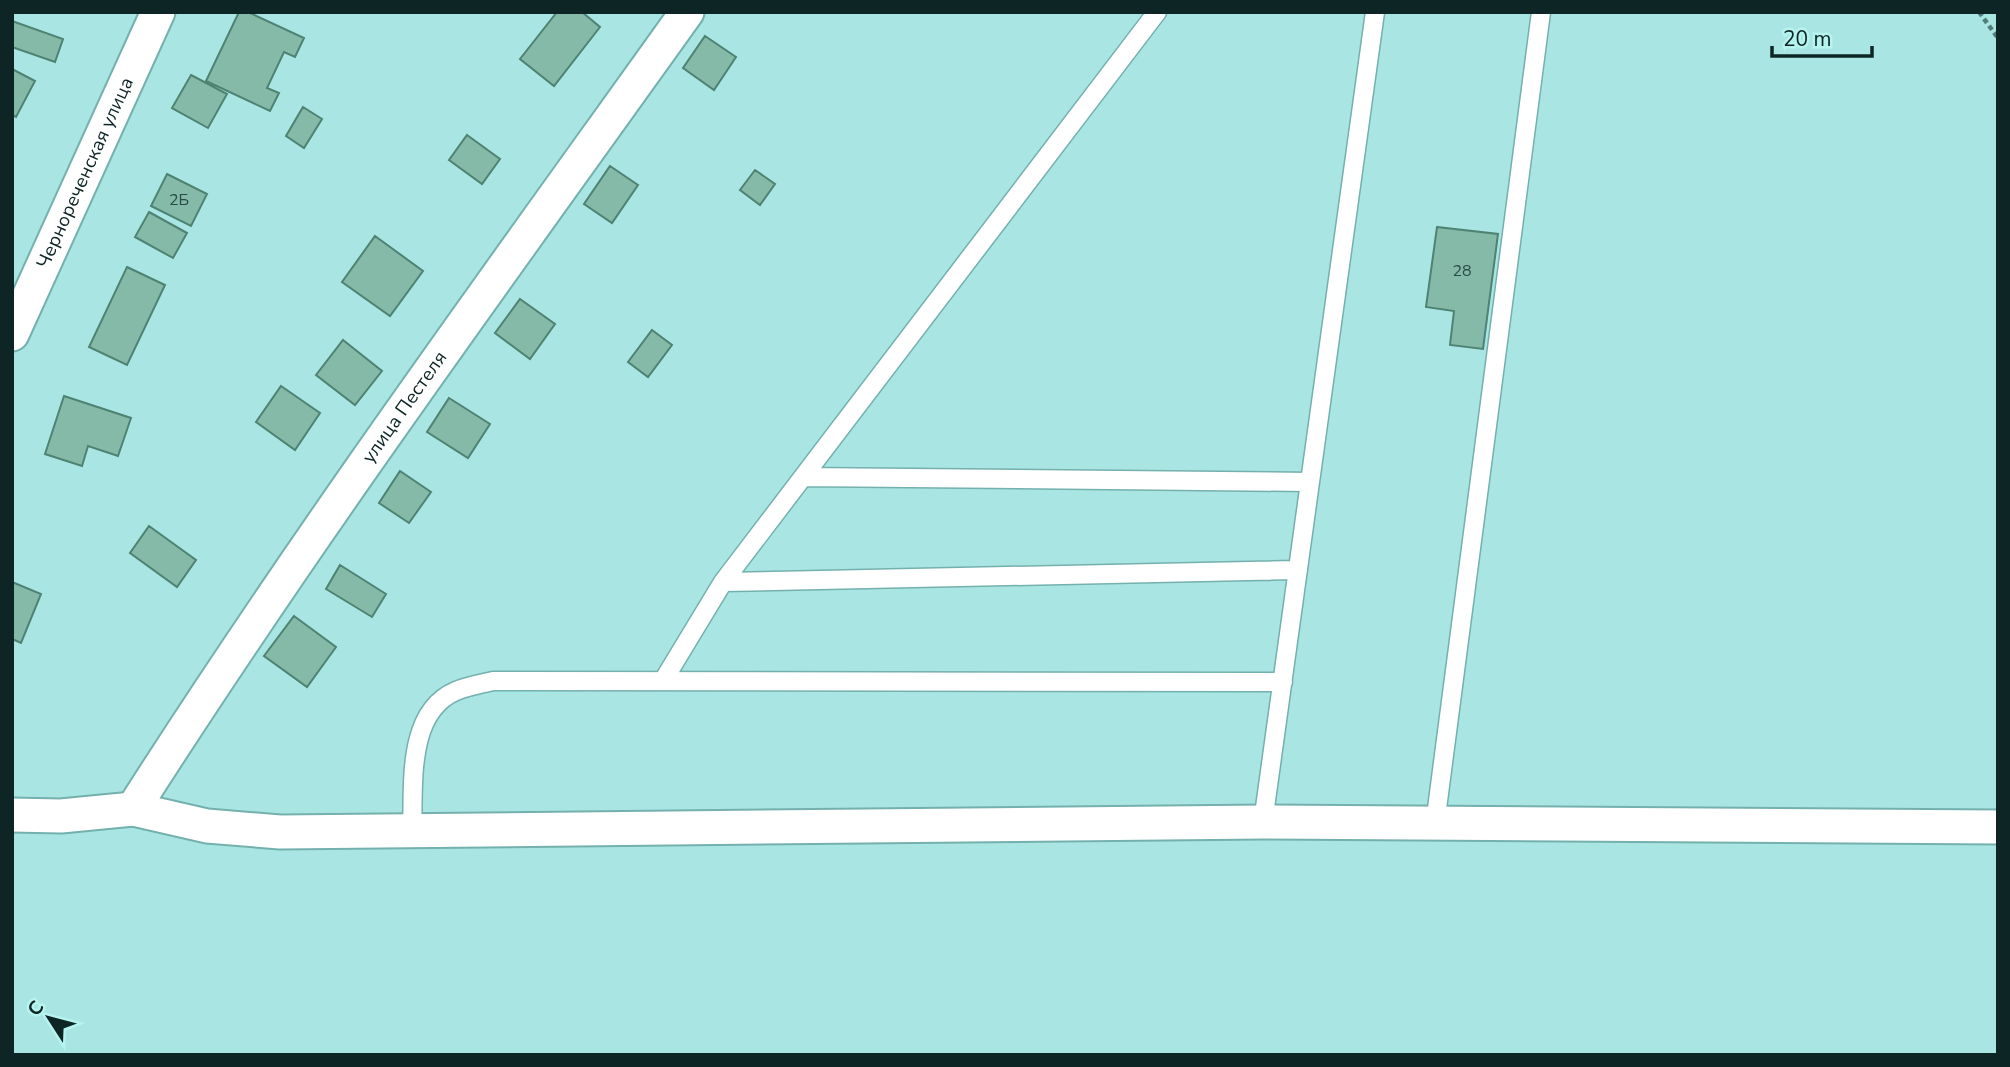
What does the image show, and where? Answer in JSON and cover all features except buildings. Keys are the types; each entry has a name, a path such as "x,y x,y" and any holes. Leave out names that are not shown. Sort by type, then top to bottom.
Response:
{"street":[{"name":"Чернореченская улица","path":"12,334 158,12"},
{"name":"улица Пестеля","path":"134,809 226,663 326,517 687,12"},
{"path":"12,816 61,816 134,809 207,825 280,832 1264,822 1998,827"}],"lane":[{"path":"663,681 723,582 1157,12"},
{"path":"1264,822 1375,12"},
{"path":"1435,824 1541,12"},
{"path":"803,477 1310,482"},
{"path":"723,582 1298,570"},
{"path":"412,829 414,763 419,737 429,715 454,692 493,681 1283,682"}],"path":[{"path":"1979,12 1998,38"}]}
